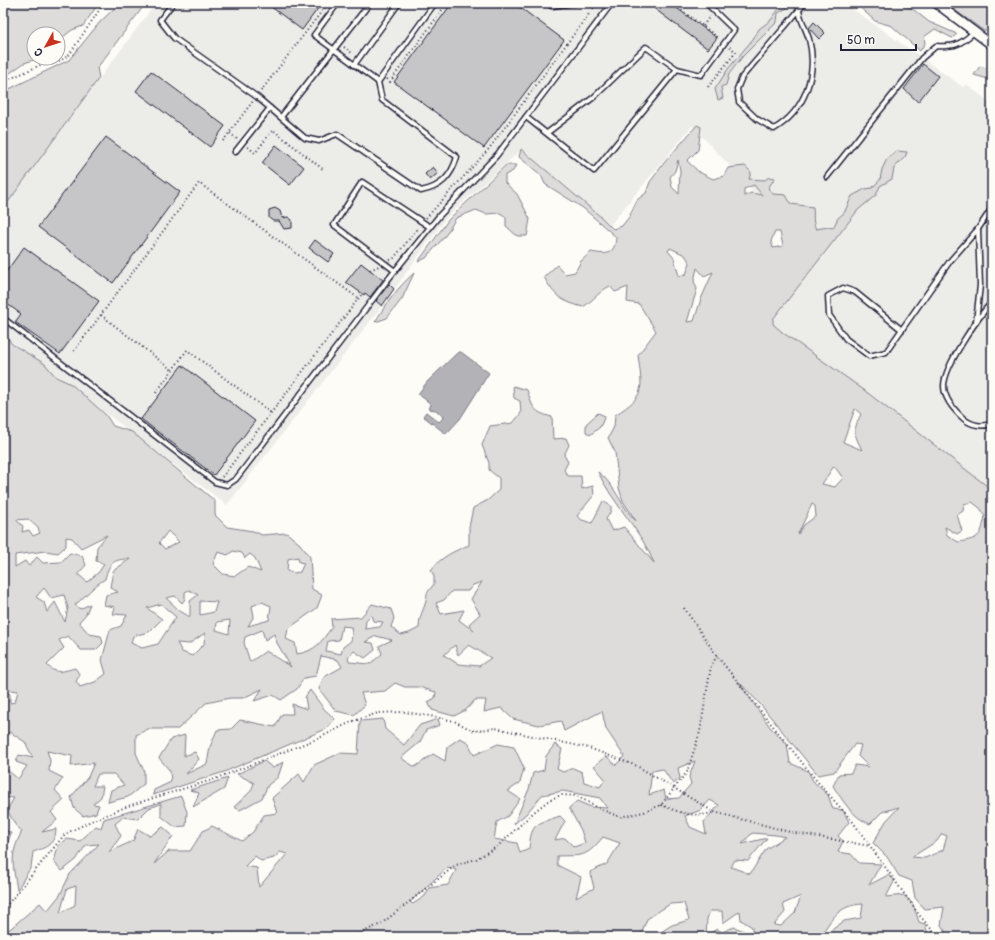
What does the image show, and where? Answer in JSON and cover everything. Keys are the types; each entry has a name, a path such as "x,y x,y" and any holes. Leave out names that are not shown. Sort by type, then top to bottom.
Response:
{"street":[{"path":"936,3 992,45"}],"lane":[{"path":"173,3 160,20 174,38 256,97 305,138 319,141 337,134 421,191 436,188 453,170 457,157 382,100 378,82 314,34 338,3"},
{"path":"280,117 335,50 370,3"},
{"path":"354,65 399,3"},
{"path":"378,82 435,3"},
{"path":"546,3 552,6 574,3"},
{"path":"3,318 215,482 227,485 236,479 430,227 497,155 612,3"},
{"path":"547,133 594,97 646,46 677,69 701,75 734,30 707,4 708,3"},
{"path":"799,10 801,22 809,39 811,54 811,73 808,89 798,107 785,123 774,129 757,119 738,102 737,89 742,77 799,10 805,3"},
{"path":"827,177 922,58 936,46 949,47 962,43 974,32"},
{"path":"526,117 594,171 677,69"},
{"path":"235,152 270,108"},
{"path":"395,271 334,225 362,182 430,227"},
{"path":"902,330 854,292 843,288 828,296 829,315 846,339 869,356 886,352 902,330 950,261 978,229 992,208"},
{"path":"976,324 980,285 978,229"},
{"path":"992,302 949,365 944,387 952,408 969,424 988,426 992,424"}],"path":[{"path":"3,82 47,62 60,61 69,55 104,3"},
{"path":"223,141 328,3"},
{"path":"390,82 447,3"},
{"path":"370,270 394,258 423,222 488,150 597,3"},
{"path":"672,3 736,52 708,86"},
{"path":"230,133 255,153 273,130 324,170"},
{"path":"74,351 199,183 358,298"},
{"path":"222,477 362,294"},
{"path":"101,315 172,370"},
{"path":"156,393 187,350 271,413"},
{"path":"684,608 717,656 816,780 853,822 920,916 938,937"},
{"path":"352,937 381,924 456,865 476,860 498,846 534,812 549,800 561,794 577,796 600,809 620,817 644,812 661,805 686,772 700,732 711,666 717,656"},
{"path":"3,910 65,834 91,820 131,805 215,779 319,738 351,722 378,713 404,712 430,716 454,721 474,732 495,728 588,748 637,766 714,812 790,832 870,846"},
{"path":"661,805 686,815 704,816 714,812"}],"shaded area":[{"path":"3,3 99,3 83,26 72,30 66,35 66,26 26,26 26,62 3,78"},
{"path":"120,3 146,3 97,68 99,78 3,209 3,92 57,66 66,66 66,61 69,60 100,22"},
{"path":"156,3 844,3 963,87 966,84 992,104 992,491 767,323 819,260 692,126 610,225 522,149 446,218 382,306 227,505 3,335 3,207"},
{"path":"783,3 791,3 790,6 778,13 777,22 743,56 729,74 726,85 721,87 723,98 718,100 715,89 728,69 753,39 759,29 771,20"},
{"path":"855,3 900,3 914,10 929,22 957,34 952,38 935,29 924,37 925,43 920,51 892,26 875,21"},
{"path":"945,3 992,3 992,31 984,31"},
{"path":"992,63 992,80 974,75 980,66 986,68"},
{"path":"697,125 701,127 698,150 687,161 699,172 713,179 724,176 728,168 745,166 751,172 749,179 765,180 769,177 775,178 768,188 773,194 786,195 791,204 813,207 816,229 828,227 833,228 838,218 844,213 852,196 865,189 872,188 880,180 882,169 887,159 897,151 907,152 905,157 894,168 892,179 880,186 876,195 858,210 773,319 773,324 864,390 992,490 992,937 949,937 941,925 944,907 925,909 915,898 912,881 899,876 887,857 873,843 886,821 899,807 882,812 870,824 858,818 853,813 833,786 839,774 851,773 855,765 869,767 858,756 861,745 855,744 834,772 818,775 760,704 738,681 770,727 787,744 790,763 808,771 813,781 828,795 833,809 843,810 849,822 838,836 843,841 838,852 851,854 859,863 881,864 869,885 888,875 895,880 886,897 904,895 913,904 919,922 925,924 929,937 822,937 844,921 861,918 863,904 848,907 842,910 828,924 820,937 752,937 752,927 741,920 740,911 723,923 722,911 710,911 707,919 706,936 717,929 722,932 734,927 744,931 743,937 653,937 672,925 689,920 684,903 670,904 647,919 640,937 576,937 580,930 566,933 564,937 42,937 43,934 40,937 3,937 3,935 40,903 47,911 60,895 70,874 99,844 86,845 76,860 62,871 54,862 58,846 67,839 80,841 96,826 101,828 104,819 181,796 187,812 186,826 175,827 161,816 161,804 149,808 138,819 123,817 115,824 121,836 109,852 133,841 138,829 150,836 163,827 173,836 154,864 169,851 190,851 203,831 212,826 242,841 253,832 264,815 277,813 272,798 299,774 304,782 314,765 340,753 358,754 360,721 383,719 385,729 404,745 420,725 438,719 440,725 426,730 420,742 401,758 415,767 433,754 445,761 447,747 460,738 468,742 474,755 498,744 514,747 524,768 520,783 508,791 520,799 508,816 497,822 494,839 517,843 520,853 529,849 531,834 537,825 560,816 565,821 555,840 565,838 574,847 585,843 581,830 569,808 577,801 591,807 607,808 600,798 563,791 542,795 526,814 514,824 529,789 533,773 544,770 546,756 555,744 562,749 557,769 563,772 573,768 582,772 584,782 600,787 605,779 594,766 606,756 616,765 624,756 606,729 602,711 564,731 561,721 539,725 513,719 501,708 484,712 486,700 475,700 466,710 454,716 432,710 428,702 435,698 436,692 419,687 405,687 395,683 385,691 361,693 365,705 354,715 336,711 319,689 324,677 342,667 338,660 321,656 316,676 304,678 297,689 281,700 273,695 254,701 262,689 243,698 230,698 206,703 178,729 148,729 136,735 136,753 144,771 144,784 128,797 108,802 111,790 124,785 114,774 98,774 93,786 103,786 101,797 93,804 99,805 96,813 83,816 74,808 71,797 88,777 94,763 71,766 72,756 47,751 50,760 49,771 63,778 55,790 64,800 51,812 57,820 42,832 56,829 56,834 52,842 46,847 33,852 31,867 17,890 13,860 15,847 22,831 16,826 7,810 14,798 3,797 3,769 5,768 18,779 27,766 16,762 19,755 33,758 25,742 10,732 3,735 3,690 10,694 10,703 15,702 18,691 3,689 3,334 6,335 12,344 45,364 56,377 71,384 106,415 113,426 132,432 215,501 215,515 227,527 253,531 262,535 287,533 300,544 310,557 312,589 322,595 317,608 288,629 286,639 295,643 297,654 309,651 318,645 332,627 331,619 361,617 372,604 391,609 394,618 391,627 401,635 409,633 419,628 419,622 426,602 427,593 434,584 434,576 431,570 439,561 448,555 469,545 469,527 473,508 488,500 499,490 499,478 489,470 489,463 482,445 490,426 513,423 521,413 520,401 514,398 513,386 527,390 537,411 552,417 553,439 566,438 569,445 564,455 568,462 564,470 568,476 581,476 582,489 593,486 594,495 577,516 582,520 592,523 603,501 611,506 611,511 606,519 612,531 624,527 654,563 642,539 611,495 598,472 614,489 626,509 636,521 623,501 619,488 615,452 608,438 614,427 615,415 633,402 640,390 641,376 638,355 656,331 639,304 627,302 628,287 615,292 610,286 583,307 569,303 555,294 544,277 557,265 565,274 575,272 581,261 591,252 605,253 612,250 616,237 583,208 545,184 541,175 519,157 521,149 613,229 622,226 629,217 637,200 646,193 650,182 664,163","holes":["678,160 680,170 679,194 672,187 670,177 675,171","754,185 762,195 751,193 744,196 744,189","775,232 780,232 783,246 773,248 771,241","670,248 685,255 690,263 686,274 679,276 674,258 668,251","697,268 704,276 713,272 701,299 694,321 687,322 697,289 694,281","855,409 861,414 855,429 856,436 862,450 843,442","834,466 843,478 835,487 822,484","972,502 980,508 985,516 982,528 978,536 975,538 958,542 947,535 945,527 957,534 962,531 957,515 963,511 964,504","812,504 815,506 816,516 804,525 798,534","28,519 38,528 40,533 33,536 29,530 22,532 23,526 16,520","168,531 179,542 165,549 159,543","107,535 97,547 96,561 104,564 99,572 87,582 78,574 86,565 82,556 70,553 61,562 43,563 37,557 29,566 25,561 15,567 15,555 45,551 58,553 66,546 66,537 72,538 81,548","233,551 242,553 245,558 250,554 255,558 261,572 248,567 235,576 223,574 213,564 218,552 228,555","298,557 299,562 304,563 300,572 294,573 287,571 288,559","130,559 113,571 110,587 118,592 106,595 104,605 115,607 113,614 127,615 121,626 110,630 102,660 106,674 95,682 80,687 76,681 80,675 75,668 57,671 53,670 47,665 64,648 59,640 68,636 81,650 96,650 103,643 101,636 89,634 79,622 86,614 90,604 80,609 75,605 105,579 108,569 113,563 119,560","482,582 471,599 480,614 469,624 474,631 459,620 464,610 441,614 436,603 444,600 452,591 468,591 473,585","44,588 51,598 64,595 68,608 65,622 55,602 47,612 44,602 36,597","189,590 198,595 190,601 190,617 180,611 166,598 175,596 182,603 185,599 185,592","200,601 217,602 214,612 200,615","262,602 271,606 269,620 248,626 254,616 252,606","161,604 176,617 158,644 142,648 131,643 133,636 149,632 162,619 147,608","371,615 373,621 383,622 380,627 365,629 366,620","230,620 229,634 216,630 217,622","342,626 351,627 351,641 343,647 341,654 326,651 328,641 339,640","262,630 265,640 274,634 277,643 291,667 266,651 250,662 244,643 245,637","205,633 204,644 192,656 182,652 177,643 189,644","376,636 392,640 379,646 382,654 370,664 349,662 348,657 354,651 365,658 375,650 373,643 365,642","455,645 458,655 469,645 491,658 479,666 458,664 444,655","695,761 689,777 691,784 679,798 666,799 664,790 649,795 652,771 663,769 673,784 680,779 678,768","710,800 719,805 704,822 706,834 690,827 685,816 701,810","752,833 785,837 766,849 750,874 731,867 735,860 748,861 767,838 742,844","942,834 947,836 943,850 925,858 912,857 937,841","603,837 620,843 607,864 590,872 594,888 576,898 581,877 557,865 557,856 583,854 592,849","280,852 287,854 259,887 257,868 245,866 255,856 261,861 274,858","448,867 456,870 448,885 429,888 425,896 413,904 410,902","76,886 75,905 60,913 67,889","801,896 795,913 781,926 774,925 785,912 783,904"]},
{"path":"506,165 516,165 513,171 505,175 505,183 517,194 530,219 527,236 517,236 506,226 506,217 500,213 486,214 476,210 456,218 445,236 426,258 418,262 449,219"},
{"path":"414,273 402,299 387,318 375,322 393,296"},
{"path":"458,352 461,352 489,373 460,419 446,434 423,416 426,412 439,422 444,417 436,410 429,409 431,404 418,394 427,382"},
{"path":"598,413 605,416 600,427 590,435 586,432 586,424"},
{"path":"310,690 324,709 335,719 326,729 224,772 153,795 154,790 171,782 170,771 159,758 171,739 185,735 184,756 195,752 199,759 186,774 207,764 210,747 217,730 231,729 240,720 275,727 282,714 293,714 292,704 307,709 305,697"},
{"path":"264,761 273,768 283,762 278,777 268,785 262,798 240,810 234,807 251,791 254,783 237,774"},
{"path":"228,778 224,789 193,807 199,793 190,790"},
{"path":"3,829 11,833 3,857"},
{"path":"3,864 9,872 5,887 3,889"}],"building":[{"path":"266,3 322,3 302,30"},
{"path":"452,3 514,3 564,40 484,148 394,82"},
{"path":"647,3 670,3 717,38 708,49"},
{"path":"814,22 825,33 819,39 809,28"},
{"path":"923,64 938,76 918,102 904,89"},
{"path":"151,71 225,126 210,147 136,91"},
{"path":"106,137 180,192 113,283 38,227"},
{"path":"276,145 304,167 290,185 262,163"},
{"path":"433,167 438,173 430,180 425,174"},
{"path":"275,208 280,211 282,218 288,217 292,220 292,228 284,229 279,221 273,221 269,218 269,210"},
{"path":"315,240 334,254 328,262 309,248"},
{"path":"24,247 99,301 60,354 15,322 21,314 3,301 3,276"},
{"path":"361,263 383,280 370,297 365,293 364,295 346,282"},
{"path":"389,284 394,289 382,306 376,301"},
{"path":"182,365 255,421 214,475 141,419"}]}
